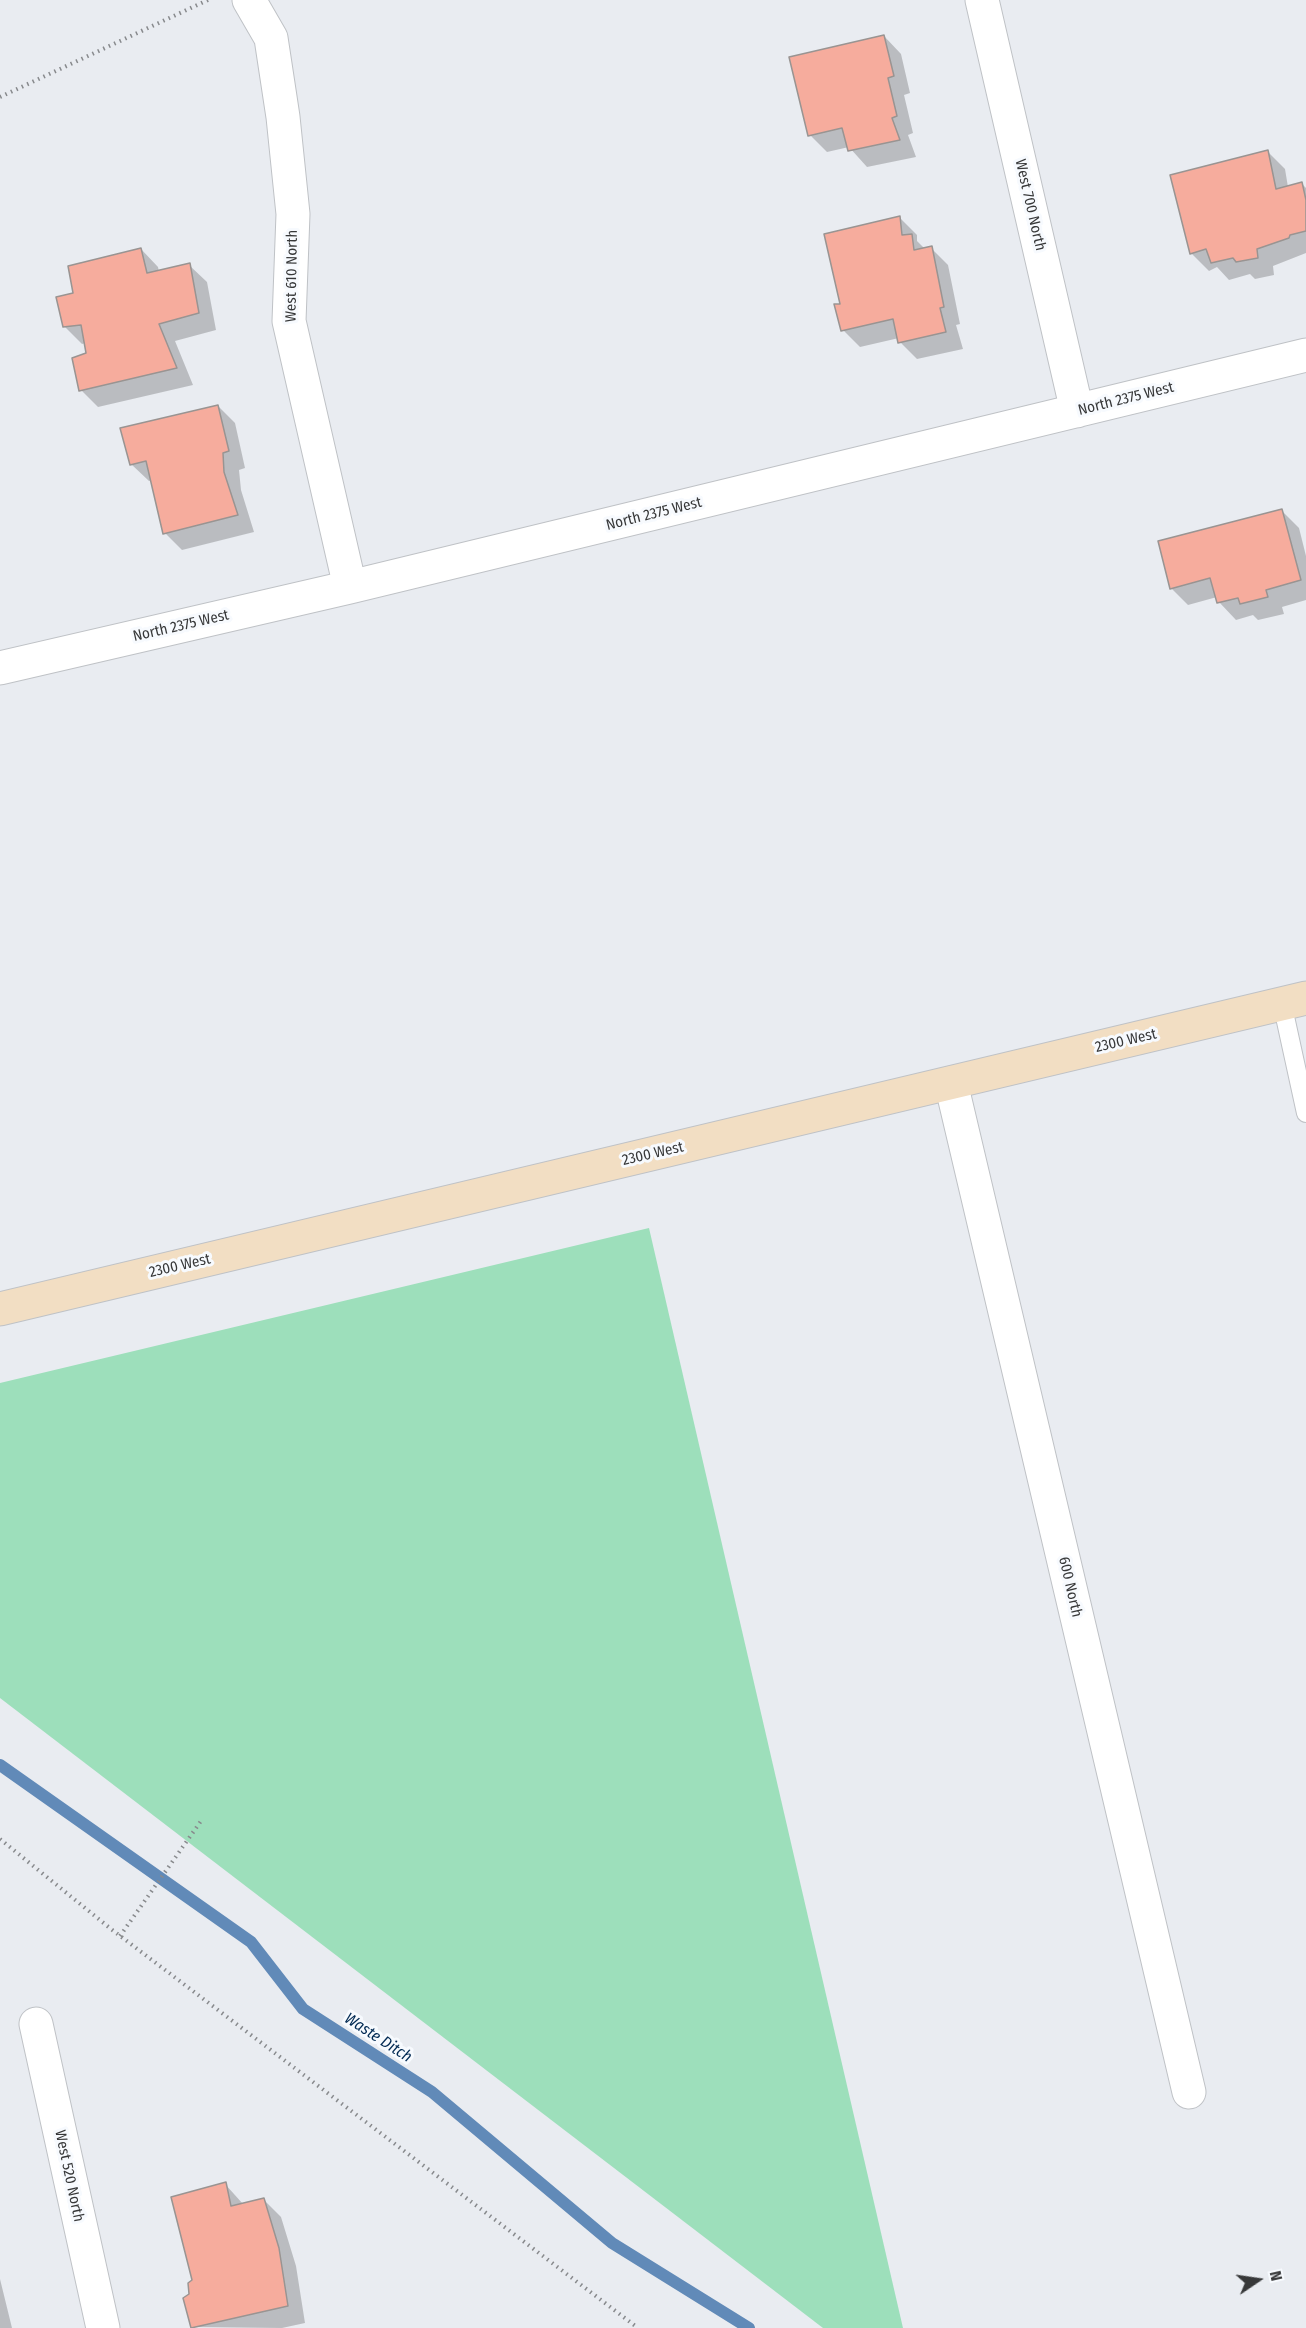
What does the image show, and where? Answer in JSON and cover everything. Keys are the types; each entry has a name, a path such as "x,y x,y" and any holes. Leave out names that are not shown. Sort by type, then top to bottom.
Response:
{"main road":[{"name":"2300 West","path":"0,1309 1294,1001"}],"street":[{"name":"West 610 North","path":"249,0 271,38 283,117 293,214 289,321 350,587"},
{"name":"West 700 North","path":"982,0 1077,411"},
{"name":"North 2375 West","path":"0,668 350,587 1306,355"},
{"name":"600 North","path":"951,1083 1188,2092"},
{"name":"West 520 North","path":"36,2024 103,2328"}],"lane":[{"path":"1294,1001 1306,1113"}],"path":[{"path":"0,97 208,0"},
{"path":"120,1936 201,1821"},
{"path":"0,1839 120,1936 638,2328"}],"green space":[{"path":"649,1228 903,2328 823,2328 0,1698 0,1383"}],"building":[{"path":"884,35 894,76 888,78 897,116 892,118 900,140 848,151 842,128 808,136 789,57"},
{"path":"1268,150 1276,189 1302,182 1306,200 1306,231 1257,249 1258,258 1236,262 1233,258 1211,263 1206,249 1190,254 1170,175"},
{"path":"900,216 902,235 912,234 914,250 932,246 944,307 940,308 946,332 898,343 893,319 841,331 834,304 840,304 824,234"},
{"path":"141,248 147,273 190,263 199,313 159,324 177,368 79,391 72,358 86,353 81,325 63,327 56,297 73,293 68,266"},
{"path":"218,405 229,451 223,453 224,472 238,515 163,534 146,461 130,465 120,428"},
{"path":"1282,509 1301,580 1266,590 1268,597 1240,604 1238,598 1217,603 1210,578 1170,589 1158,541"},
{"path":"226,2182 231,2206 264,2198 279,2248 288,2306 191,2328 183,2298 189,2294 188,2283 192,2280 171,2197"}],"waterway":[{"name":"Waste Ditch","path":"0,1765 251,1942 303,2009 432,2092 612,2243 749,2328"}]}
